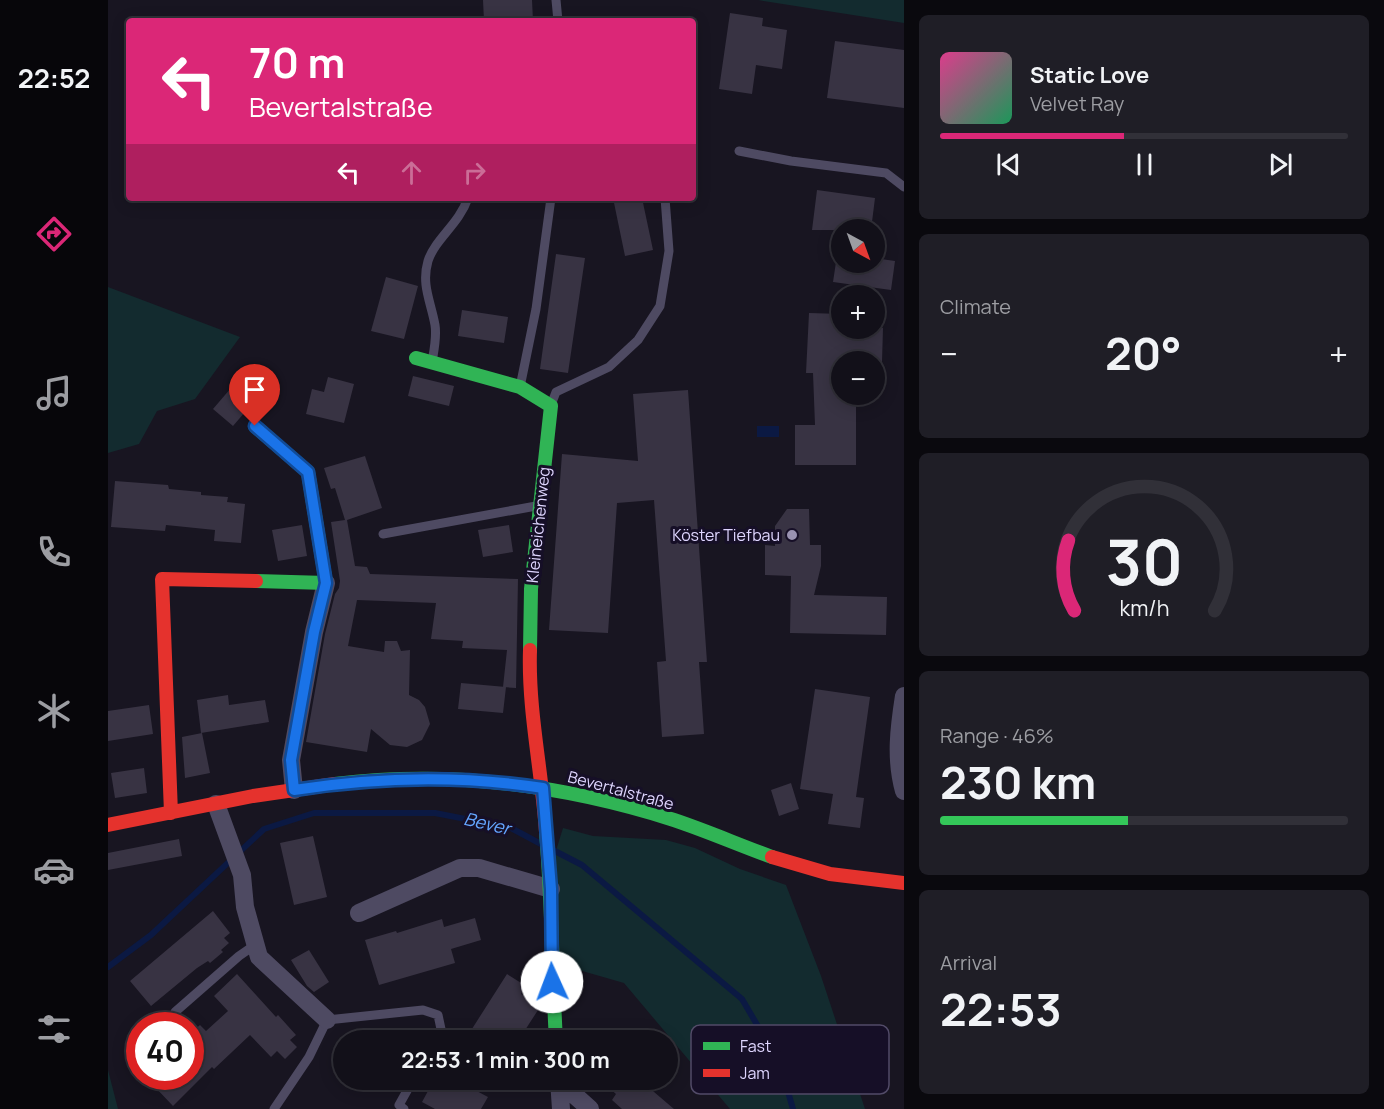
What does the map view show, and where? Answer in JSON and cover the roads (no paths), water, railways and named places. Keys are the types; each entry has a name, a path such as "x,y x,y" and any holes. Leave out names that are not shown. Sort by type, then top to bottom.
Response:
{"street":[{"path":"416,358 520,387 551,406"},
{"name":"Kleineichenweg","path":"551,406 531,589 529,680 543,788 550,870 551,962 555,1030"},
{"path":"255,426 308,472 326,583 314,632 291,760 294,790"},
{"path":"171,813 162,579 326,583"},
{"path":"904,696 898,749 899,769 904,791"},
{"name":"Bevertalstraße","path":"108,825 339,783 411,778 490,782 543,788 595,798 711,833 804,868 851,878 904,883"},
{"path":"216,804 242,875 245,908 259,957 327,1020"},
{"path":"358,913 460,868 479,868 551,889"},
{"path":"560,1090 561,1109"},
{"path":"569,1090 590,1109"}],"lane":[{"path":"556,0 558,18"},
{"path":"739,151 791,161 886,173 904,187"},
{"path":"432,362 435,326 425,289 426,273 433,249 456,222 466,201"},
{"path":"520,387 536,309 551,201"},
{"path":"551,406 556,392 609,367 638,340 660,306 669,250 664,201"},
{"path":"383,534 539,506"},
{"path":"174,1012 255,945"},
{"path":"274,1109 309,1057 327,1020 423,1010 438,1015 440,1030"},
{"path":"402,1107 409,1090"}],"water":[{"path":"757,426 779,426 779,437 757,437"}],"waterway":[{"name":"Bever","path":"108,967 151,935 264,829 314,813 435,813 511,828 541,844"},
{"name":"Bever","path":"553,850 582,865 742,999 757,1025"},
{"name":"Bever","path":"789,1094 793,1109"}],"place":[{"name":"Köster Tiefbau","path":"792,535"}]}
